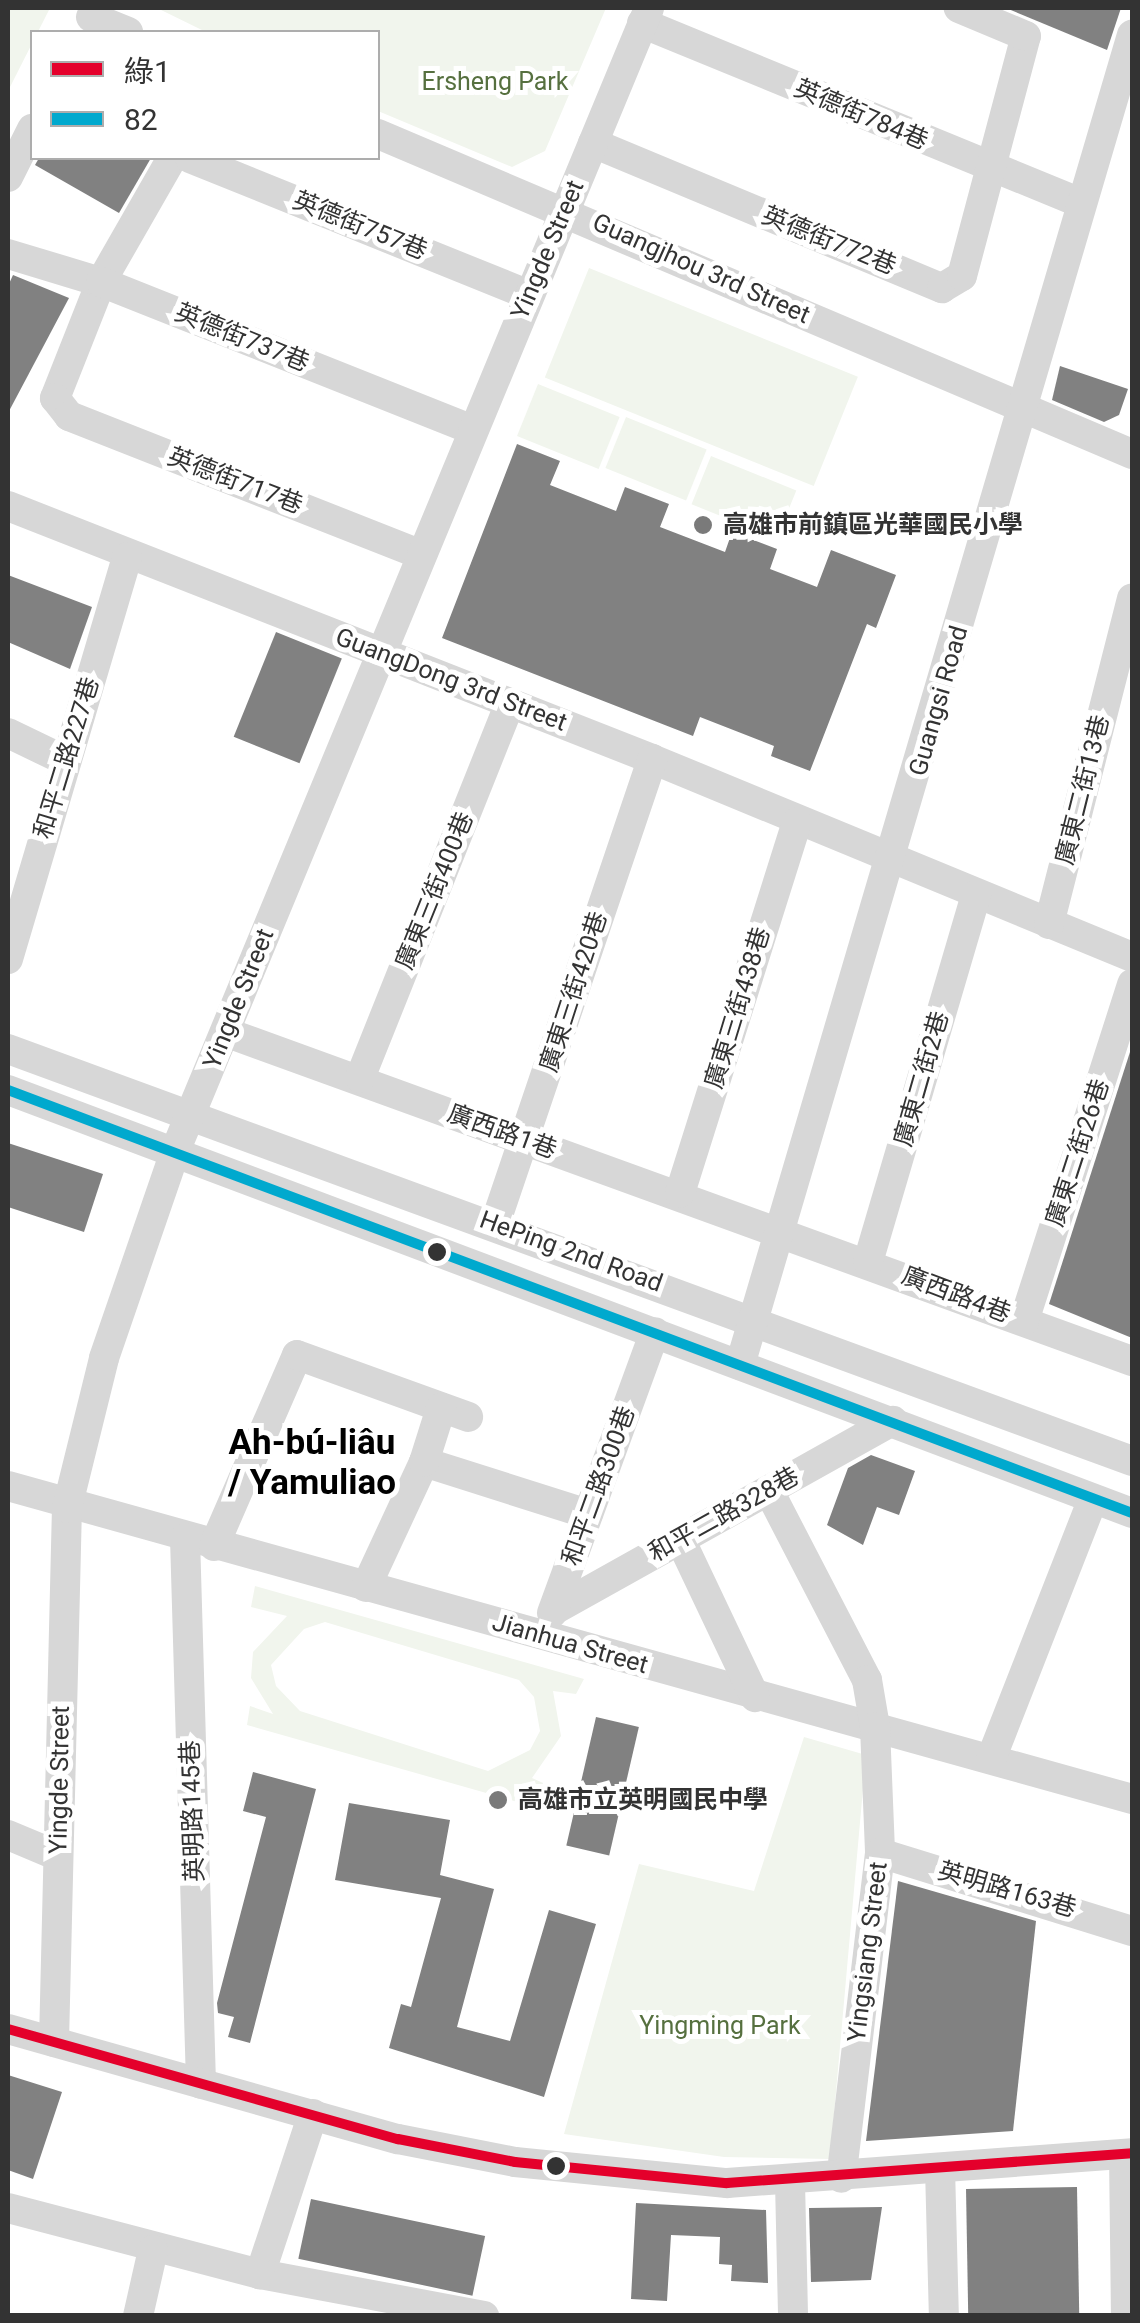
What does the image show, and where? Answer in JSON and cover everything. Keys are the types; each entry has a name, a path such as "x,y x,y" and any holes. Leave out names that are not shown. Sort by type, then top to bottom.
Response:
{"street":[{"path":"959,8 1026,36 990,170"},
{"name":"英德街784巷","path":"646,15 990,170 1080,203"},
{"name":"Yingde Street","path":"54,2042 67,1508 134,1258 646,15"},
{"path":"90,19 122,30"},
{"name":"Guangsi Road","path":"740,1365 892,862 1080,203 1132,35"},
{"path":"8,177 30,133"},
{"name":"Guangjhou 3rd Street","path":"380,135 564,210 1022,410 1131,449"},
{"name":"英德街772巷","path":"593,143 942,288 962,276 990,170"},
{"path":"101,282 171,160"},
{"name":"英德街757巷","path":"195,160 529,295"},
{"name":"英德街737巷","path":"8,254 101,282 474,430"},
{"name":"英德街717巷","path":"101,282 55,398 69,416 422,555"},
{"name":"GuangDong 3rd Street","path":"8,506 127,556 652,759 892,862 1132,957"},
{"name":"和平二路227巷","path":"8,959 127,556"},
{"name":"廣東二街13巷","path":"1049,924 1130,617"},
{"name":"廣東三街400巷","path":"360,1078 510,703"},
{"path":"8,733 66,760"},
{"name":"廣東三街420巷","path":"495,1224 652,759"},
{"name":"廣東三街438巷","path":"680,1194 796,822"},
{"name":"廣東二街2巷","path":"868,1262 976,895"},
{"name":"廣東二街26巷","path":"1024,1321 1132,984"},
{"name":"廣西路1巷","path":"226,1032 780,1230"},
{"name":"HePing 2nd Road","path":"8,1049 754,1319 1132,1462"},
{"name":"HePing 2nd Road","path":"8,1090 176,1149 1132,1514"},
{"name":"廣西路4巷","path":"780,1230 1132,1361"},
{"name":"和平二路300巷","path":"530,1632 556,1609 654,1332"},
{"path":"199,1542 296,1355 455,1412 424,1462 366,1587"},
{"name":"和平二路328巷","path":"556,1609 893,1422"},
{"path":"424,1462 588,1514"},
{"name":"Jianhua Street","path":"8,1486 67,1508 530,1632 755,1697 875,1726 1132,1800"},
{"name":"Yingsiang Street","path":"768,1490 867,1680 875,1726 880,1853 841,2178"},
{"path":"992,1759 1093,1499"},
{"path":"680,1540 755,1697"},
{"name":"英明路145巷","path":"199,1542 200,2084"},
{"path":"8,1834 58,1856"},
{"name":"英明路163巷","path":"880,1853 1132,1931"},
{"path":"8,2029 312,2114 514,2162 727,2183 790,2182 1128,2153 1126,2316"},
{"path":"260,2274 312,2114"},
{"path":"940,2168 944,2316"},
{"path":"790,2182 793,2316"},
{"path":"8,2208 153,2250 474,2315"},
{"path":"138,2316 153,2250"}],"green space":[{"path":"8,8 50,8 39,30 30,30 30,48 8,91"},
{"name":"Ersheng Park","path":"157,8 606,8 545,151 512,167 380,112 380,30 202,30"},
{"path":"589,268 858,377 814,486 545,377"},
{"path":"538,384 620,417 599,469 517,436"},
{"path":"626,417 707,450 686,501 605,468"},
{"path":"711,456 796,490 777,539 692,504"},
{"path":"255,1586 584,1679 576,1694 553,1691 561,1736 532,1778 552,1787 546,1810 247,1725 250,1706 273,1714 251,1678 253,1652 287,1616 251,1607","holes":["325,1622 519,1680 534,1697 540,1731 530,1750 488,1771 300,1711 276,1686 271,1665 304,1629"]},
{"name":"Yingming Park","path":"804,1737 866,1755 830,2159 724,2157 564,2134 639,1864 754,1891"}],"building":[{"path":"1006,8 1121,8 1107,50"},
{"path":"38,160 150,160 119,213 35,165"},
{"path":"13,275 69,298 8,413 8,286"},
{"path":"1060,366 1128,389 1119,415 1104,422 1052,400"},
{"path":"517,444 560,461 550,485 616,511 625,487 669,504 660,527 725,552 732,532 777,549 770,569 817,587 831,550 896,575 876,628 867,624 810,771 771,756 774,746 700,717 693,736 442,638"},
{"path":"8,575 92,607 70,669 8,642"},
{"path":"276,632 342,659 299,763 234,737"},
{"path":"1132,1052 1132,1338 1049,1304"},
{"path":"8,1143 103,1174 84,1232 8,1207"},
{"path":"871,1455 915,1471 899,1515 877,1507 863,1545 827,1525 848,1468"},
{"path":"596,1717 639,1727 609,1856 566,1846"},
{"path":"253,1772 316,1789 250,2043 228,2037 234,2017 218,2013 217,2003 266,1817 243,1811"},
{"path":"349,1803 450,1820 440,1875 494,1889 457,2027 510,2041 549,1910 596,1924 544,2097 389,2048 401,2004 411,2007 441,1898 335,1880"},
{"path":"898,1881 1036,1921 1013,2131 866,2141"},
{"path":"8,2075 62,2092 33,2179 8,2170"},
{"path":"1077,2187 1079,2316 968,2316 966,2189"},
{"path":"311,2199 485,2236 472,2296 298,2259"},
{"path":"636,2203 766,2210 768,2283 731,2281 732,2265 719,2264 720,2237 671,2235 667,2301 631,2299"},
{"path":"882,2207 871,2280 811,2282 809,2208"}],"transit line":[{"name":"82","path":"8,1090 1132,1513"},
{"name":"綠1","path":"8,2029 398,2139 515,2162 727,2183 1132,2153"}],"place":[{"name":"高雄市前鎮區光華國民小學","path":"703,525"},
{"name":"高雄市立英明國民中學","path":"498,1800"}],"district":[{"name":"Ah-bú-liâu / Yamuliao","path":"312,1463"}]}
